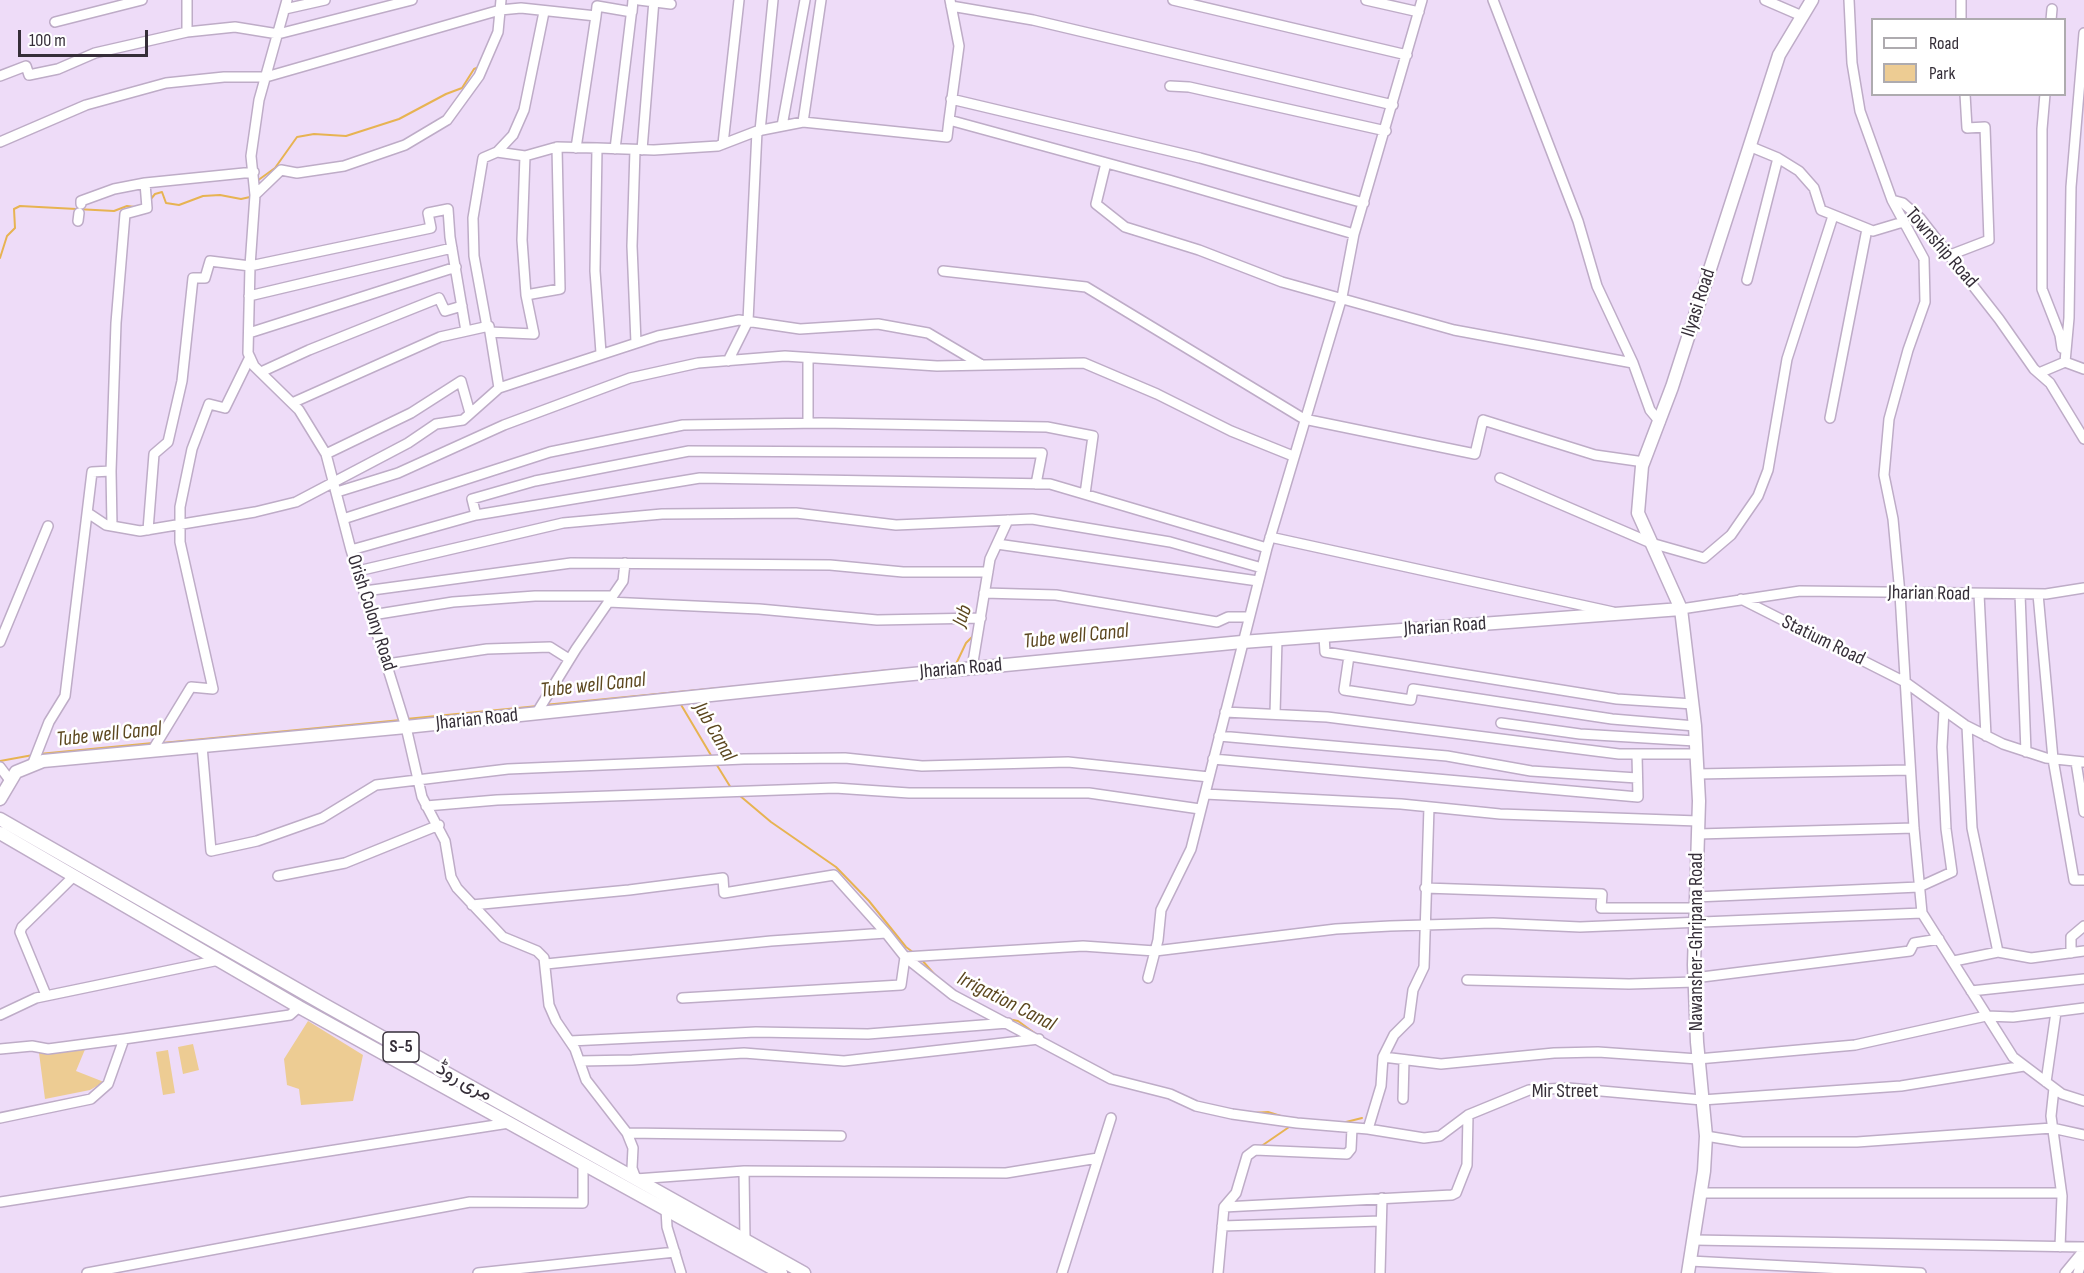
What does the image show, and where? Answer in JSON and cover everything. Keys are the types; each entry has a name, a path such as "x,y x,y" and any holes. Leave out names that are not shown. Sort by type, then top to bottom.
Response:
{"main road":[{"name":"Ilyasi Road","path":"1681,609 1638,513 1644,462 1660,422 1779,56 1812,0"},
{"name":"Jharian Road","path":"9,779 16,772 33,763 406,728 1242,642 1681,609"},
{"name":"Nawansher-Ghripana Road","path":"1681,609 1695,726 1698,820 1695,980 1698,1059 1706,1136 1701,1192 1689,1267"},
{"path":"0,800 9,779"},
{"name":"مری روڈ","path":"0,819 219,960 298,1007 781,1273"},
{"name":"مری روڈ","path":"0,833 74,876 116,893 373,1032 804,1273"},
{"path":"367,1044 373,1032"}],"street":[{"path":"55,22 142,0"},
{"path":"187,0 187,32"},
{"path":"152,751 191,687 213,689 180,542 180,507 192,449 209,404 225,408 250,357 249,296 255,195 251,156 254,128 286,5 325,0"},
{"path":"0,76 26,66 29,75 58,69 95,52 187,32 235,27 278,34 412,0"},
{"path":"0,142 86,105 134,90 166,83 224,76 266,77 503,6 527,4 544,12 597,8 620,10 632,12 633,0 628,58 615,149"},
{"path":"639,0 671,4"},
{"path":"723,144 739,0"},
{"path":"728,361 748,321 758,131 773,0"},
{"path":"782,126 805,0"},
{"path":"803,122 821,0"},
{"path":"1173,0 1407,55"},
{"path":"1366,0 1419,12"},
{"path":"1148,978 1155,951 1161,910 1191,849 1258,580 1304,418 1342,297 1354,234 1422,0"},
{"path":"1493,0 1578,221 1597,286 1633,363 1650,410 1660,422"},
{"path":"1765,0 1802,16"},
{"name":"Township Road","path":"1849,0 1852,63 1860,111 1892,200 1911,208 1950,255 2039,373 2050,383 2084,439"},
{"path":"1961,0 1961,18"},
{"path":"636,343 632,246 653,1"},
{"path":"497,152 525,156 557,147 639,150 723,144 758,131 803,122 947,137 959,46 950,3 1033,20 1393,105"},
{"path":"255,195 281,170 297,173 344,166 405,145 447,120 479,76 498,32 503,6"},
{"path":"576,148 597,8"},
{"path":"499,388 474,256 473,218 483,158 497,152 513,135 524,110 544,12"},
{"path":"2065,362 2069,318 2072,188 2084,33"},
{"path":"1170,86 1189,87 1386,130"},
{"path":"1950,255 1989,240 1985,127 1967,128 1965,96"},
{"path":"2045,96 2042,129 2042,289 2060,335 2065,362"},
{"path":"951,99 1200,158 1364,203"},
{"path":"949,120 1354,234"},
{"path":"1749,146 1778,158 1799,171 1814,188 1821,210 1833,216 1873,231 1902,222"},
{"path":"526,295 560,289 557,147"},
{"path":"597,148 594,271 601,353"},
{"path":"292,403 440,337 488,329 534,334 526,295 522,240 525,156"},
{"path":"1747,280 1778,158"},
{"path":"1106,163 1096,204 1125,227 1199,250 1282,282 1454,330 1633,363"},
{"path":"79,213 81,201 114,189 145,183 254,174"},
{"path":"112,526 111,471 116,322 125,214 147,204 145,183"},
{"path":"1892,200 1924,259 1925,302 1908,350 1890,419 1885,448 1884,475 1893,519 1900,594 1910,770 1922,913 2013,1057 2050,1085 2084,1101"},
{"path":"148,530 154,454 168,441 182,381 193,278 205,278 210,261 250,266 431,228 428,213 448,209 466,331"},
{"path":"1500,478 1651,543 1704,558 1731,535 1758,496 1768,470 1787,360 1833,216"},
{"path":"1830,418 1867,229"},
{"path":"249,296 452,248"},
{"path":"249,333 456,267"},
{"path":"943,271 1086,287 1304,418 1475,454 1483,420 1595,455 1644,462"},
{"path":"261,372 309,350 439,298 445,311 462,306"},
{"path":"88,513 112,526 140,531 255,512 296,502 408,443 436,424 463,420 499,388 636,343 739,320 800,329 878,324 928,333 982,365"},
{"path":"337,492 398,473 504,425 584,393 630,378 698,363 785,356 937,366 1084,363 1157,394 1231,431 1293,456"},
{"name":"Orish Colony Road","path":"250,357 261,372 292,403 326,454 351,550 406,728 426,806 439,825 445,841 451,877 472,905 503,938 537,951 546,964"},
{"path":"808,358 808,423"},
{"path":"2039,373 2065,362 2084,369"},
{"path":"326,454 411,412 460,381 470,413"},
{"path":"343,519 550,452 683,424 808,423 1047,427 1093,436 1085,494"},
{"path":"476,515 472,499 535,481 689,451 1042,453 1036,484"},
{"path":"33,763 49,722 65,696 92,472 111,471"},
{"path":"351,550 476,515 700,478 1050,484 1267,548"},
{"path":"358,571 563,523 662,514 796,513 896,525 1032,519 1116,531 1170,542 1262,568"},
{"path":"972,668 988,572 1008,520"},
{"path":"0,642 48,526"},
{"path":"1270,537 1622,614"},
{"path":"997,544 1258,580"},
{"path":"365,591 571,563 830,565 903,572 988,572"},
{"path":"536,714 569,659 623,581 625,563"},
{"name":"Jharian Road","path":"1681,609 1800,591 2038,594 2084,588"},
{"path":"984,593 1056,595 1217,622 1228,617 1248,617"},
{"path":"1979,594 1986,736"},
{"path":"2020,594 2026,752"},
{"path":"2038,594 2053,759 2074,880 2084,880"},
{"path":"372,615 453,602 535,596 759,609 877,620 981,618"},
{"name":"Statium Road","path":"1741,599 1819,641 1905,682 1967,726 1986,736 2026,752 2053,759 2080,762"},
{"path":"1324,636 1325,652 1617,699 1693,705"},
{"path":"1275,714 1277,639"},
{"path":"387,664 487,649 550,647 569,659"},
{"path":"1349,656 1344,690 1411,700 1413,689 1611,719 1695,726"},
{"path":"1425,888 1602,894 1601,908 1919,887 1952,872 1946,829 1942,747 1944,710"},
{"path":"1225,712 1327,717 1482,736 1537,746 1637,755 1696,754"},
{"path":"1501,723 1580,734 1695,741"},
{"path":"1967,726 1972,828 1998,952"},
{"path":"1219,736 1447,756 1531,771 1637,778"},
{"path":"202,746 211,851 257,841 322,818 376,785 418,778 508,769 744,759 845,758 922,766 1068,762 1209,777"},
{"path":"1213,759 1638,797 1637,755"},
{"path":"2080,762 2084,812"},
{"path":"0,767 9,779"},
{"path":"1697,774 1910,770"},
{"path":"426,806 497,800 835,788 909,794 1089,794 1200,809"},
{"path":"1204,794 1429,807 1500,814 1698,820"},
{"path":"1368,1129 1381,1086 1383,1057 1394,1035 1409,1020 1413,990 1424,967 1429,807"},
{"path":"278,876 345,862 439,825"},
{"path":"1698,834 1914,828"},
{"name":"Mir Street","path":"472,905 629,890 723,878 724,893 834,874 905,957 953,995 1111,1079 1170,1094 1196,1106 1297,1124 1368,1129 1432,1139 1440,1136 1468,1115 1529,1090 1568,1088 1702,1100 1901,1086 2024,1066"},
{"path":"46,995 20,933 22,927 74,876"},
{"path":"682,998 901,986 905,957 1083,946 1155,951 1336,929 1493,923 1580,927 1695,924 1922,913"},
{"path":"2071,953 2071,937 2084,926"},
{"path":"886,933 771,941 546,964 549,1005 580,1060 586,1080 627,1133 633,1148 632,1168 636,1179 744,1171 1006,1173 1098,1158"},
{"path":"1467,980 1609,984 1695,980 1911,951 1914,943 1939,939"},
{"path":"1954,961 1998,952 2031,958 2084,951"},
{"path":"0,1015 46,995 219,960"},
{"path":"1971,992 2084,979"},
{"path":"0,1049 32,1046 48,1049 124,1039 290,1015 298,1007"},
{"path":"1383,1057 1441,1064 1554,1053 1598,1052 1698,1059 1855,1045 1986,1016 2013,1017 2084,1008"},
{"path":"2056,1012 2050,1085 2052,1128 2061,1193 2060,1247"},
{"path":"570,1041 756,1032 868,1034 1009,1023"},
{"path":"0,1118 91,1099 108,1084 124,1039"},
{"path":"580,1060 632,1060 744,1053 844,1061 945,1052 1039,1039"},
{"path":"1403,1099 1404,1060"},
{"path":"1224,1207 1455,1193 1467,1165 1468,1115"},
{"path":"1062,1273 1111,1118"},
{"path":"0,1202 509,1123"},
{"path":"1218,1273 1224,1207 1236,1193 1247,1156 1255,1150 1347,1154 1351,1149 1352,1128"},
{"path":"1706,1136 1742,1142 1857,1142 2052,1128 2084,1135"},
{"path":"627,1133 841,1136"},
{"path":"87,1273 470,1202 583,1203 583,1163"},
{"path":"744,1171 745,1240"},
{"path":"1701,1192 2061,1193"},
{"path":"1380,1273 1382,1198"},
{"path":"666,1209 667,1227 681,1273"},
{"path":"1222,1226 1381,1221"},
{"path":"1694,1240 2060,1247 2084,1250"},
{"path":"2065,1273 2084,1250"},
{"path":"2078,1273 2084,1250"},
{"path":"478,1273 675,1252"},
{"path":"1689,1267 1921,1273"}],"green space":[{"path":"308,1021 363,1055 353,1101 301,1105 299,1089 287,1085 284,1059"},
{"path":"193,1044 199,1070 183,1074 178,1047"},
{"path":"86,1047 76,1071 104,1082 90,1090 45,1099 39,1053"},
{"path":"168,1050 175,1093 163,1095 156,1052"}],"waterway":[{"name":"Irrigation Canal","path":"257,181 275,168 297,137 314,134 346,136 399,119 462,88 474,69 479,67"},
{"name":"Irrigation Canal","path":"150,200 155,194 162,192 166,203 179,205 203,196 220,195 241,199 250,197 251,194"},
{"name":"Irrigation Canal","path":"0,258 7,236 15,228 14,209 20,206 114,211 127,206 135,207"},
{"name":"Jub","path":"956,664 966,643 975,634"},
{"name":"Tube well Canal","path":"833,676 890,670"},
{"name":"Tube well Canal","path":"544,705 750,685"},
{"name":"Jub Canal","path":"680,703 712,757"},
{"name":"Tube well Canal","path":"406,719 538,706"},
{"name":"Tube well Canal","path":"162,743 401,720"},
{"name":"Tube well Canal","path":"39,754 153,743"},
{"name":"Tube well Canal","path":"0,761 33,755"},
{"name":"Jub Canal","path":"715,762 731,788"},
{"name":"Irrigation Canal","path":"739,795 771,822 836,867 869,901 906,947 914,953"},
{"name":"Irrigation Canal","path":"921,959 935,975"},
{"name":"Irrigation Canal","path":"1008,1019 1018,1021 1036,1034"},
{"name":"Irrigation Canal","path":"1252,1113 1268,1112 1284,1117"},
{"name":"Irrigation Canal","path":"1342,1123 1362,1118"},
{"name":"Irrigation Canal","path":"1260,1147 1292,1125"}]}
